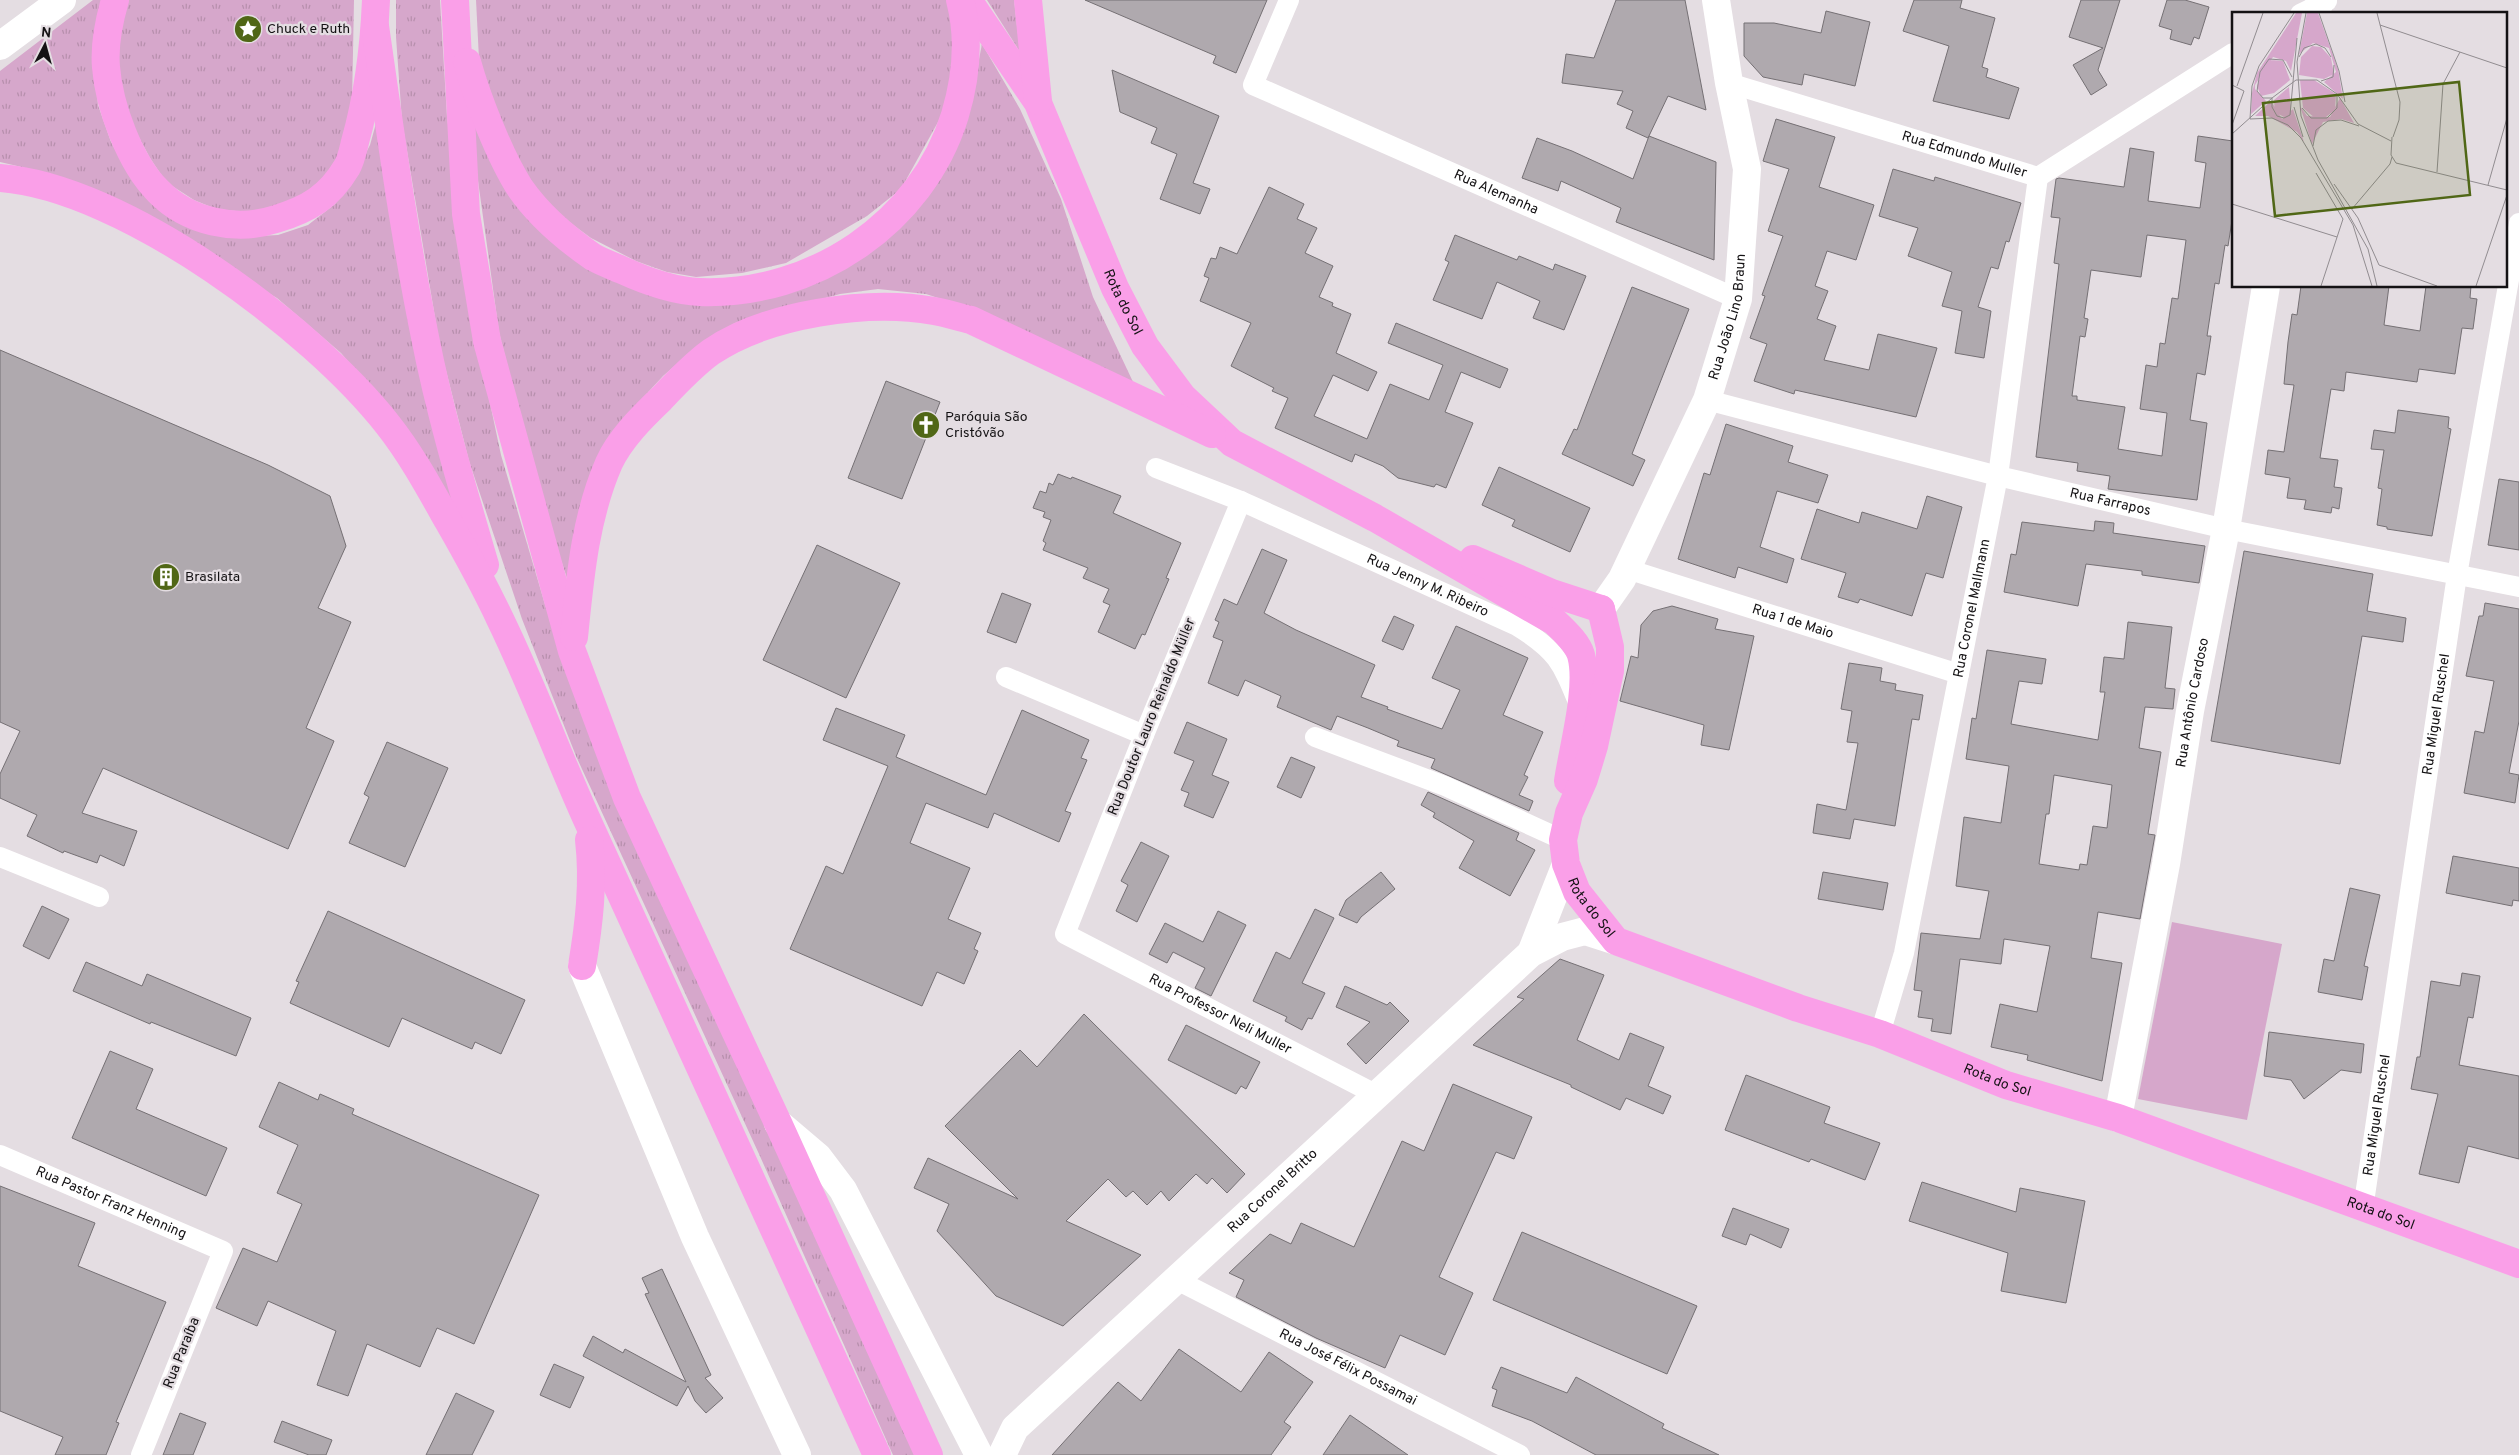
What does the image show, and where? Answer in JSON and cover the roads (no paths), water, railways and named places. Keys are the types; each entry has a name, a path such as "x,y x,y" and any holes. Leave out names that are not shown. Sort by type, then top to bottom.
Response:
{"highway":[{"path":"115,0 108,25 106,66 110,98 122,130 138,163 158,191 189,213 215,223 245,226 299,212 327,195 348,166 362,118 375,13"},
{"path":"456,11 471,76 504,159 521,189 554,226 594,258 670,288 699,292 740,289 788,280 832,262 874,233 911,198 935,165 950,129 962,90 966,54 965,18 960,0"},
{"name":"Rota do Sol","path":"968,0 1038,102 1115,288 1145,346 1183,397 1232,443 1375,518 1464,572 1555,622 1570,637 1581,654"},
{"path":"1028,0 1038,102"},
{"path":"456,11 466,214 487,342 572,651 627,798 929,1455"},
{"path":"375,13 404,222 425,338 456,465 502,623"},
{"path":"0,178 16,180 91,202 160,238 231,280 328,363 389,426 435,497 502,623 586,819 877,1455"},
{"path":"572,651 581,568 592,515 610,462 636,424 711,352 754,330 801,316 851,309 933,310 970,320 1232,443"},
{"name":"Rota do Sol","path":"1375,518 1552,593 1601,609"},
{"path":"1464,572 1567,611 1578,612 1601,609"},
{"path":"1569,812 1584,779 1610,671 1610,647 1601,609"},
{"path":"1564,852 1569,812 1568,781 1583,679 1581,654 1601,609"},
{"path":"582,966 590,914 592,882 586,819"},
{"name":"Rota do Sol","path":"1564,852 1577,892 1587,907 1616,941 1798,1008 1880,1034 2006,1085 2118,1118 2363,1209 2519,1264"}],"street":[{"path":"0,46 62,0"},
{"name":"Rua Alemanha","path":"1289,0 1253,85 1738,299"},
{"name":"Rua João Lino Braun","path":"1601,609 1627,569 1707,400 1738,299 1747,169 1729,83 1716,0"},
{"name":"Rua Edmundo Muller","path":"1729,83 2038,177 2232,54"},
{"name":"Rua Coronel Mallmann","path":"1880,1034 1904,954 1998,476 2038,177"},
{"name":"Rua Miguel Ruschel","path":"2363,1209 2457,575 2519,223"},
{"name":"Rua Antônio Cardoso","path":"2118,1118 2166,864 2190,711 2226,529 2266,288"},
{"name":"Rua Farrapos","path":"1707,400 1998,476 2226,529 2519,587"},
{"name":"Rua Jenny M. Ribeiro","path":"1156,468 1241,501 1517,626 1540,640 1557,657 1580,707"},
{"name":"Rua Doutor Lauro Reinaldo Müller","path":"1065,934 1144,735 1241,501"},
{"name":"Rua 1 de Maio","path":"1627,569 1959,674"},
{"path":"1006,678 1144,735"},
{"path":"1315,737 1445,786 1564,852 1531,953"},
{"path":"0,857 99,897"},
{"path":"1531,953 1562,937 1585,931 1616,941"},
{"name":"Rua Professor Neli Muller","path":"1065,934 1377,1096"},
{"name":"Rua Coronel Britto","path":"975,1447 1015,1428 1531,953"},
{"path":"582,966 695,1237 797,1455"},
{"path":"778,1123 818,1157 843,1190 975,1447"},
{"name":"Rua Pastor Franz Henning","path":"0,1155 223,1251"},
{"name":"Rua Paraíba","path":"141,1455 223,1251"},
{"name":"Rua José Félix Possamai","path":"1177,1280 1520,1455"},
{"name":"Rua Coronel Britto","path":"1002,1455 1015,1428"}],"place":[{"name":"Chuck e Ruth","path":"248,29"},
{"name":"Paróquia São Cristóvão","path":"926,425"},
{"name":"Brasilata","path":"166,577"}]}
